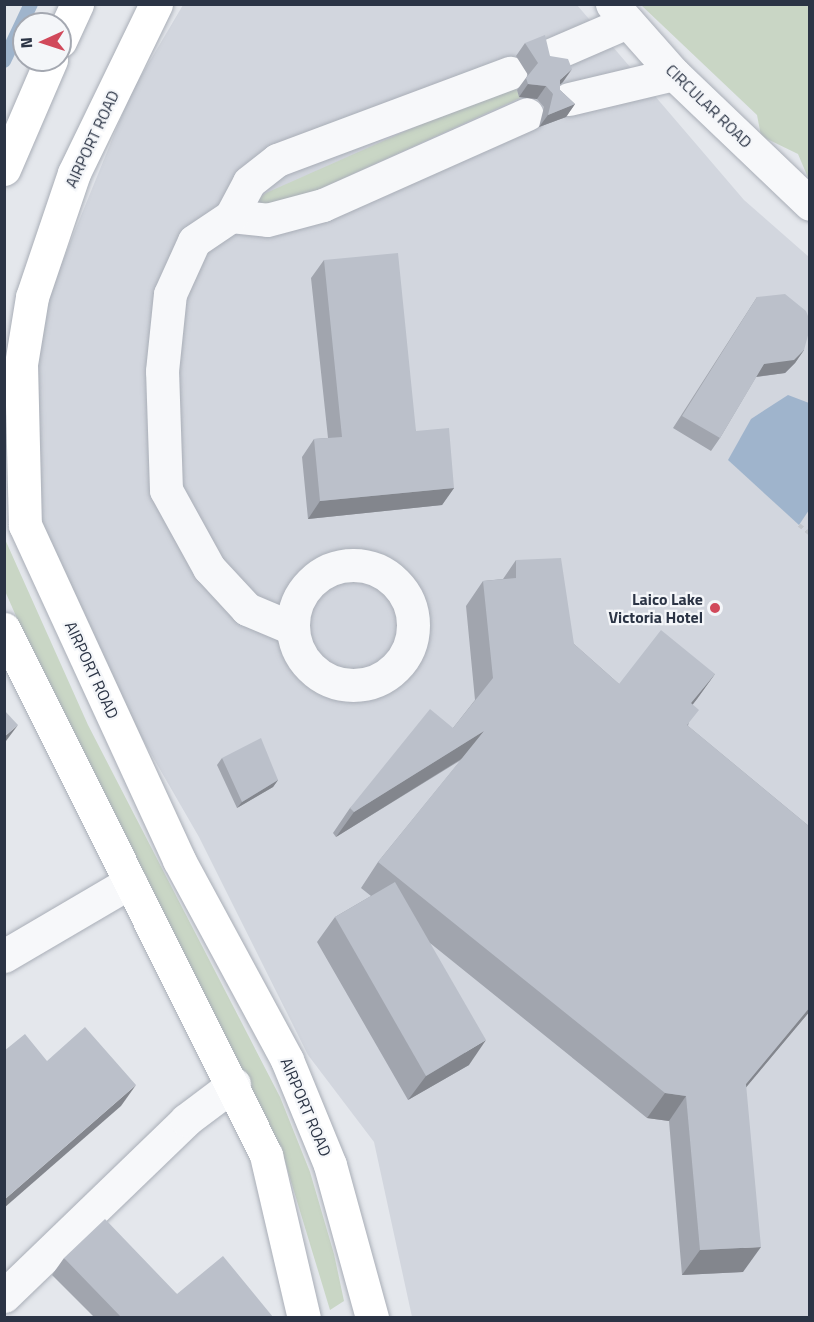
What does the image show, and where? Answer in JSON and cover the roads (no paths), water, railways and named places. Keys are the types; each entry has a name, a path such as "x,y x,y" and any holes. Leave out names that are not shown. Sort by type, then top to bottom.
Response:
{"highway":[{"name":"AIRPORT ROAD","path":"156,4 74,173 32,297 21,364 15,530 180,860 287,1060 330,1165 372,1317"},
{"path":"4,169 46,72"},
{"path":"4,629 234,1084 266,1155 304,1317"}],"street":[{"path":"553,54 619,13"},
{"name":"CIRCULAR ROAD","path":"619,13 674,74 810,204"},
{"path":"292,628 247,609 209,568 166,490 162,370 170,294 194,241 231,216 249,182 277,160 510,73"},
{"path":"569,99 674,74"},
{"path":"4,136 29,111"},
{"path":"231,216 267,220 322,205 527,114"},
{"path":"4,956 130,882"},
{"path":"4,1296 186,1120 234,1084"}],"water":[{"path":"788,395 809,403 809,510 799,525 728,460 751,419"}],"waterway":[{"path":"4,61 31,4"}],"place":[{"name":"Laico Lake Victoria Hotel","path":"715,608"}]}
